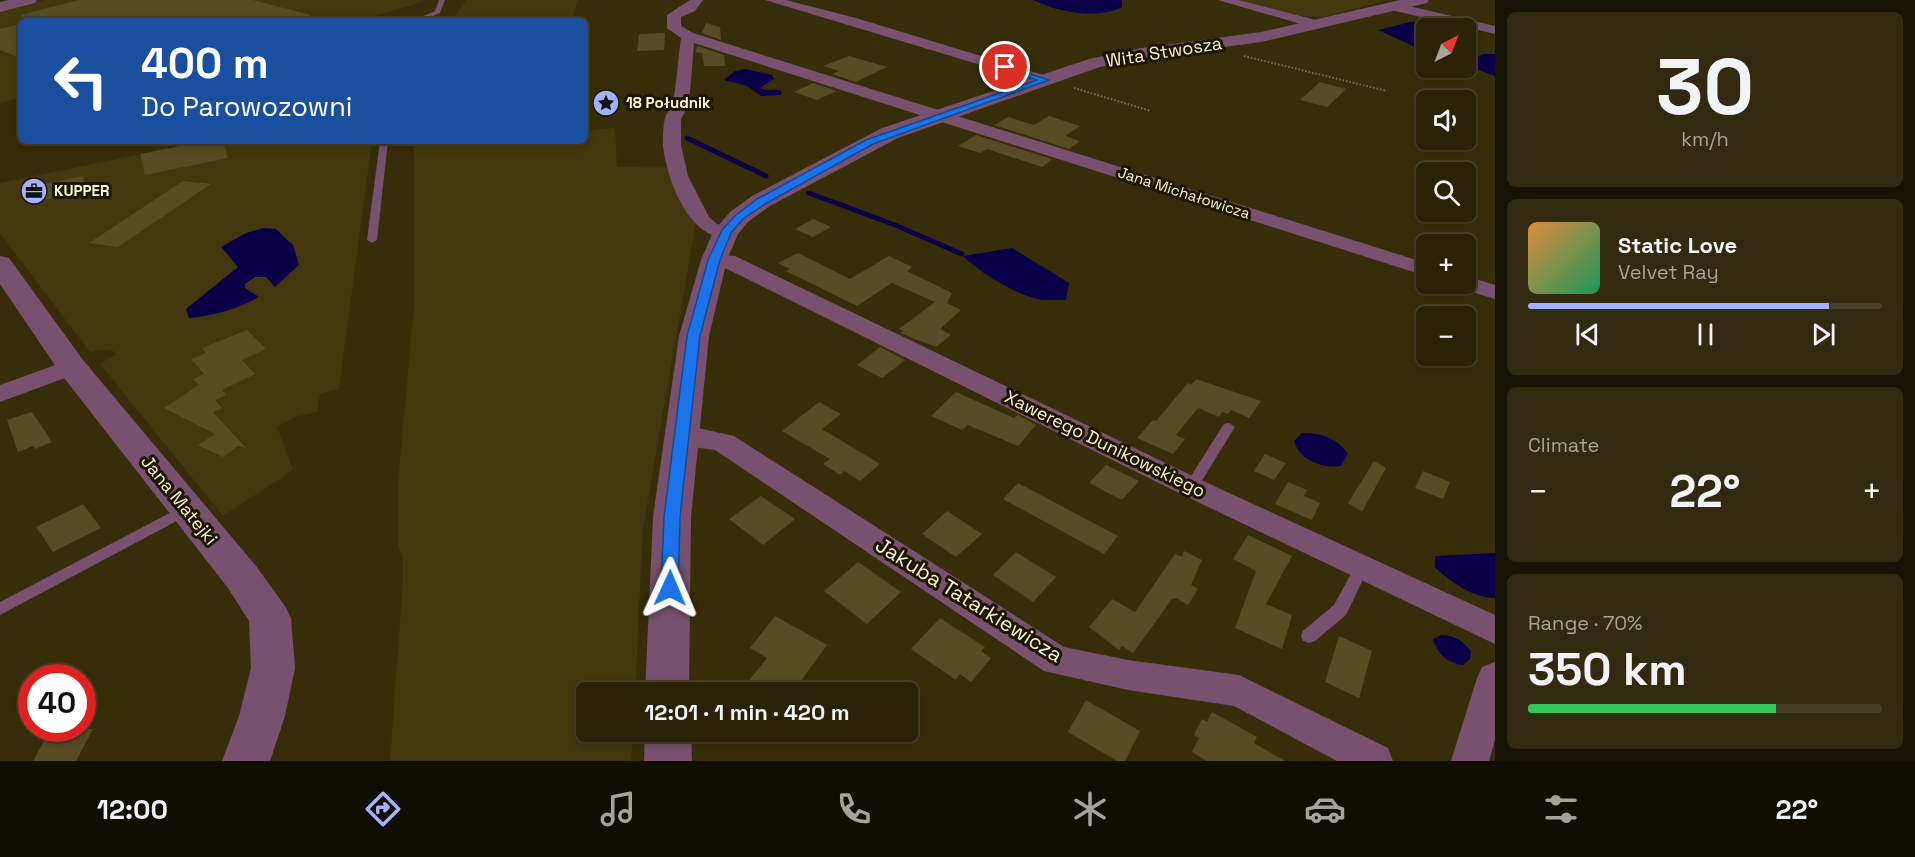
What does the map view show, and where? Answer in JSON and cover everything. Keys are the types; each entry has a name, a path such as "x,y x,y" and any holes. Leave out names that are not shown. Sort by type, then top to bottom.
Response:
{"street":[{"path":"0,7 28,0"},
{"path":"697,0 690,8 674,15 674,28 688,36 681,105 673,119 672,145 679,176 701,220 710,228 726,232"},
{"path":"771,0 1045,80"},
{"path":"1224,0 1318,25"},
{"name":"Wita Stwosza","path":"667,682 672,517 694,336 714,260 726,232 739,217 761,201 890,133 1117,57 1262,37 1421,0"},
{"path":"1396,7 1495,30"},
{"name":"Jana Michałowicza","path":"688,36 1416,267"},
{"name":"Xawerego Dunikowskiego","path":"714,260 728,261 1191,487 1495,630"},
{"name":"Jana Matejki","path":"0,264 72,367 242,577 270,618 273,668 262,716 246,761"},
{"path":"1476,286 1495,292"},
{"path":"0,394 72,367"},
{"name":"Jakuba Tatarkiewicza","path":"681,437 698,437 724,443 1056,660 1128,675 1239,692 1374,761"},
{"path":"1470,761 1495,678"},
{"path":"668,742 668,761"}],"lane":[{"path":"423,18 438,12 442,0"},
{"path":"372,240 384,144"},
{"path":"1191,487 1229,427"},
{"path":"0,609 186,510"},
{"path":"1310,636 1340,610 1362,567"}],"path":[{"path":"1209,44 1236,53 1387,91"},
{"path":"1045,80 1151,111"}],"shaded area":[{"path":"45,0 423,0 368,18 18,18 18,98 0,103 0,12"},
{"path":"466,0 578,0 572,18 454,18"},
{"path":"1033,0 1121,0 1122,7 1112,11 1089,14 1065,11"},
{"path":"1238,0 1388,0 1322,17 1301,16"},
{"path":"1416,22 1416,47 1378,30"},
{"path":"1483,54 1495,54 1495,76 1476,69 1476,57"},
{"path":"746,69 772,75 774,79 760,88 782,91 781,95 761,96 747,86 724,80 735,71"},
{"path":"615,128 617,167 671,166 696,223 643,528 636,682 576,682 576,742 632,742 631,761 390,761 403,581 403,556 398,546 398,483 414,305 414,144 588,144 588,130"},
{"path":"190,144 372,144 339,389 320,394 317,412 295,417 277,427 293,470 223,516 100,364 116,354 111,349 90,352 0,233 0,183"},
{"path":"264,228 276,229 293,245 299,265 275,287 266,277 255,277 245,284 245,288 259,297 250,302 225,311 189,318 186,309 238,267 221,247 246,233"},
{"path":"1012,248 1069,283 1066,300 1042,300 1022,294 989,276 963,256"},
{"path":"1302,433 1322,435 1334,440 1344,448 1348,454 1341,466 1327,466 1306,458 1294,441"},
{"path":"1495,553 1495,598 1470,592 1435,568 1435,556"},
{"path":"1441,635 1454,637 1461,642 1471,651 1470,659 1463,665 1444,657 1437,649 1433,639"}],"building":[{"path":"78,0 253,0 310,15 310,18 22,18 21,15"},
{"path":"706,23 720,27 721,40 702,33"},
{"path":"18,25 18,57 0,50 0,29"},
{"path":"665,33 664,50 637,51 639,34"},
{"path":"697,46 724,55 725,66 704,66 702,53 696,52"},
{"path":"849,56 887,67 856,82 832,74 839,71 823,66"},
{"path":"1320,82 1346,89 1327,107 1300,100"},
{"path":"813,83 837,91 817,100 794,92"},
{"path":"1049,116 1080,126 1065,136 1080,141 1069,149 994,125 1008,117 1034,125"},
{"path":"976,135 1052,159 1042,167 987,149 980,153 958,146"},
{"path":"190,144 224,144 228,158 145,175 140,154"},
{"path":"83,176 86,191 35,202 30,202 19,189"},
{"path":"183,181 211,184 118,247 89,243"},
{"path":"813,219 831,227 813,237 795,229"},
{"path":"798,253 850,279 889,256 912,267 907,271 952,293 947,303 961,310 940,329 951,335 936,347 900,333 903,331 899,329 935,302 892,283 857,306 786,271 790,269 778,263"},
{"path":"247,330 266,349 242,360 255,374 222,390 226,395 215,400 222,408 213,412 246,448 238,446 223,457 198,445 215,434 164,408 199,385 193,379 204,374 191,359 206,353 202,348"},
{"path":"880,347 905,360 882,378 857,365"},
{"path":"1196,379 1261,401 1249,418 1231,410 1228,414 1222,412 1219,417 1198,408 1176,435 1185,439 1173,454 1137,438 1153,420 1156,421 1188,383 1191,385"},
{"path":"956,392 1014,418 1017,415 1036,425 1018,446 968,425 962,430 931,416"},
{"path":"819,402 841,414 822,429 880,464 860,481 844,471 840,475 823,464 830,459 782,431"},
{"path":"32,412 52,442 35,449 33,446 18,452 7,420"},
{"path":"1265,454 1286,463 1274,480 1254,471"},
{"path":"1374,461 1386,468 1362,512 1348,503"},
{"path":"1106,465 1139,481 1122,500 1089,483"},
{"path":"1423,471 1450,482 1443,499 1415,488"},
{"path":"1288,482 1307,490 1304,496 1320,503 1312,520 1275,504"},
{"path":"1018,483 1118,536 1104,554 1003,499"},
{"path":"761,496 795,519 763,545 729,519"},
{"path":"83,504 101,528 53,552 36,527"},
{"path":"947,511 982,534 956,557 922,534"},
{"path":"1248,535 1292,556 1266,604 1292,615 1282,649 1235,628 1256,571 1233,559"},
{"path":"1184,551 1202,560 1191,585 1198,589 1188,605 1176,598 1172,599 1133,653 1122,646 1119,650 1089,627 1112,599 1135,612 1175,554 1182,557"},
{"path":"1016,552 1056,577 1033,602 993,575"},
{"path":"858,562 901,592 867,624 824,591"},
{"path":"775,616 827,645 800,682 748,682 767,658 750,648"},
{"path":"940,618 985,647 981,651 991,658 971,682 960,674 956,680 911,649"},
{"path":"1339,636 1372,651 1359,698 1325,682"},
{"path":"1086,700 1140,731 1125,761 1117,761 1068,732"},
{"path":"1212,712 1257,737 1254,743 1285,761 1207,761 1192,752 1199,738 1194,735 1202,719 1207,722"},
{"path":"44,742 86,742 76,761 33,761"}],"waterway":[{"path":"687,138 766,176"},
{"path":"809,193 895,225 962,254"}],"place":[{"name":"18 Południk","path":"606,103"},
{"name":"KUPPER","path":"34,191"}],"route":[{"path":"670,588 672,517 694,336 714,260 726,232 739,217 761,201 869,142 1045,80 1005,67"}]}
